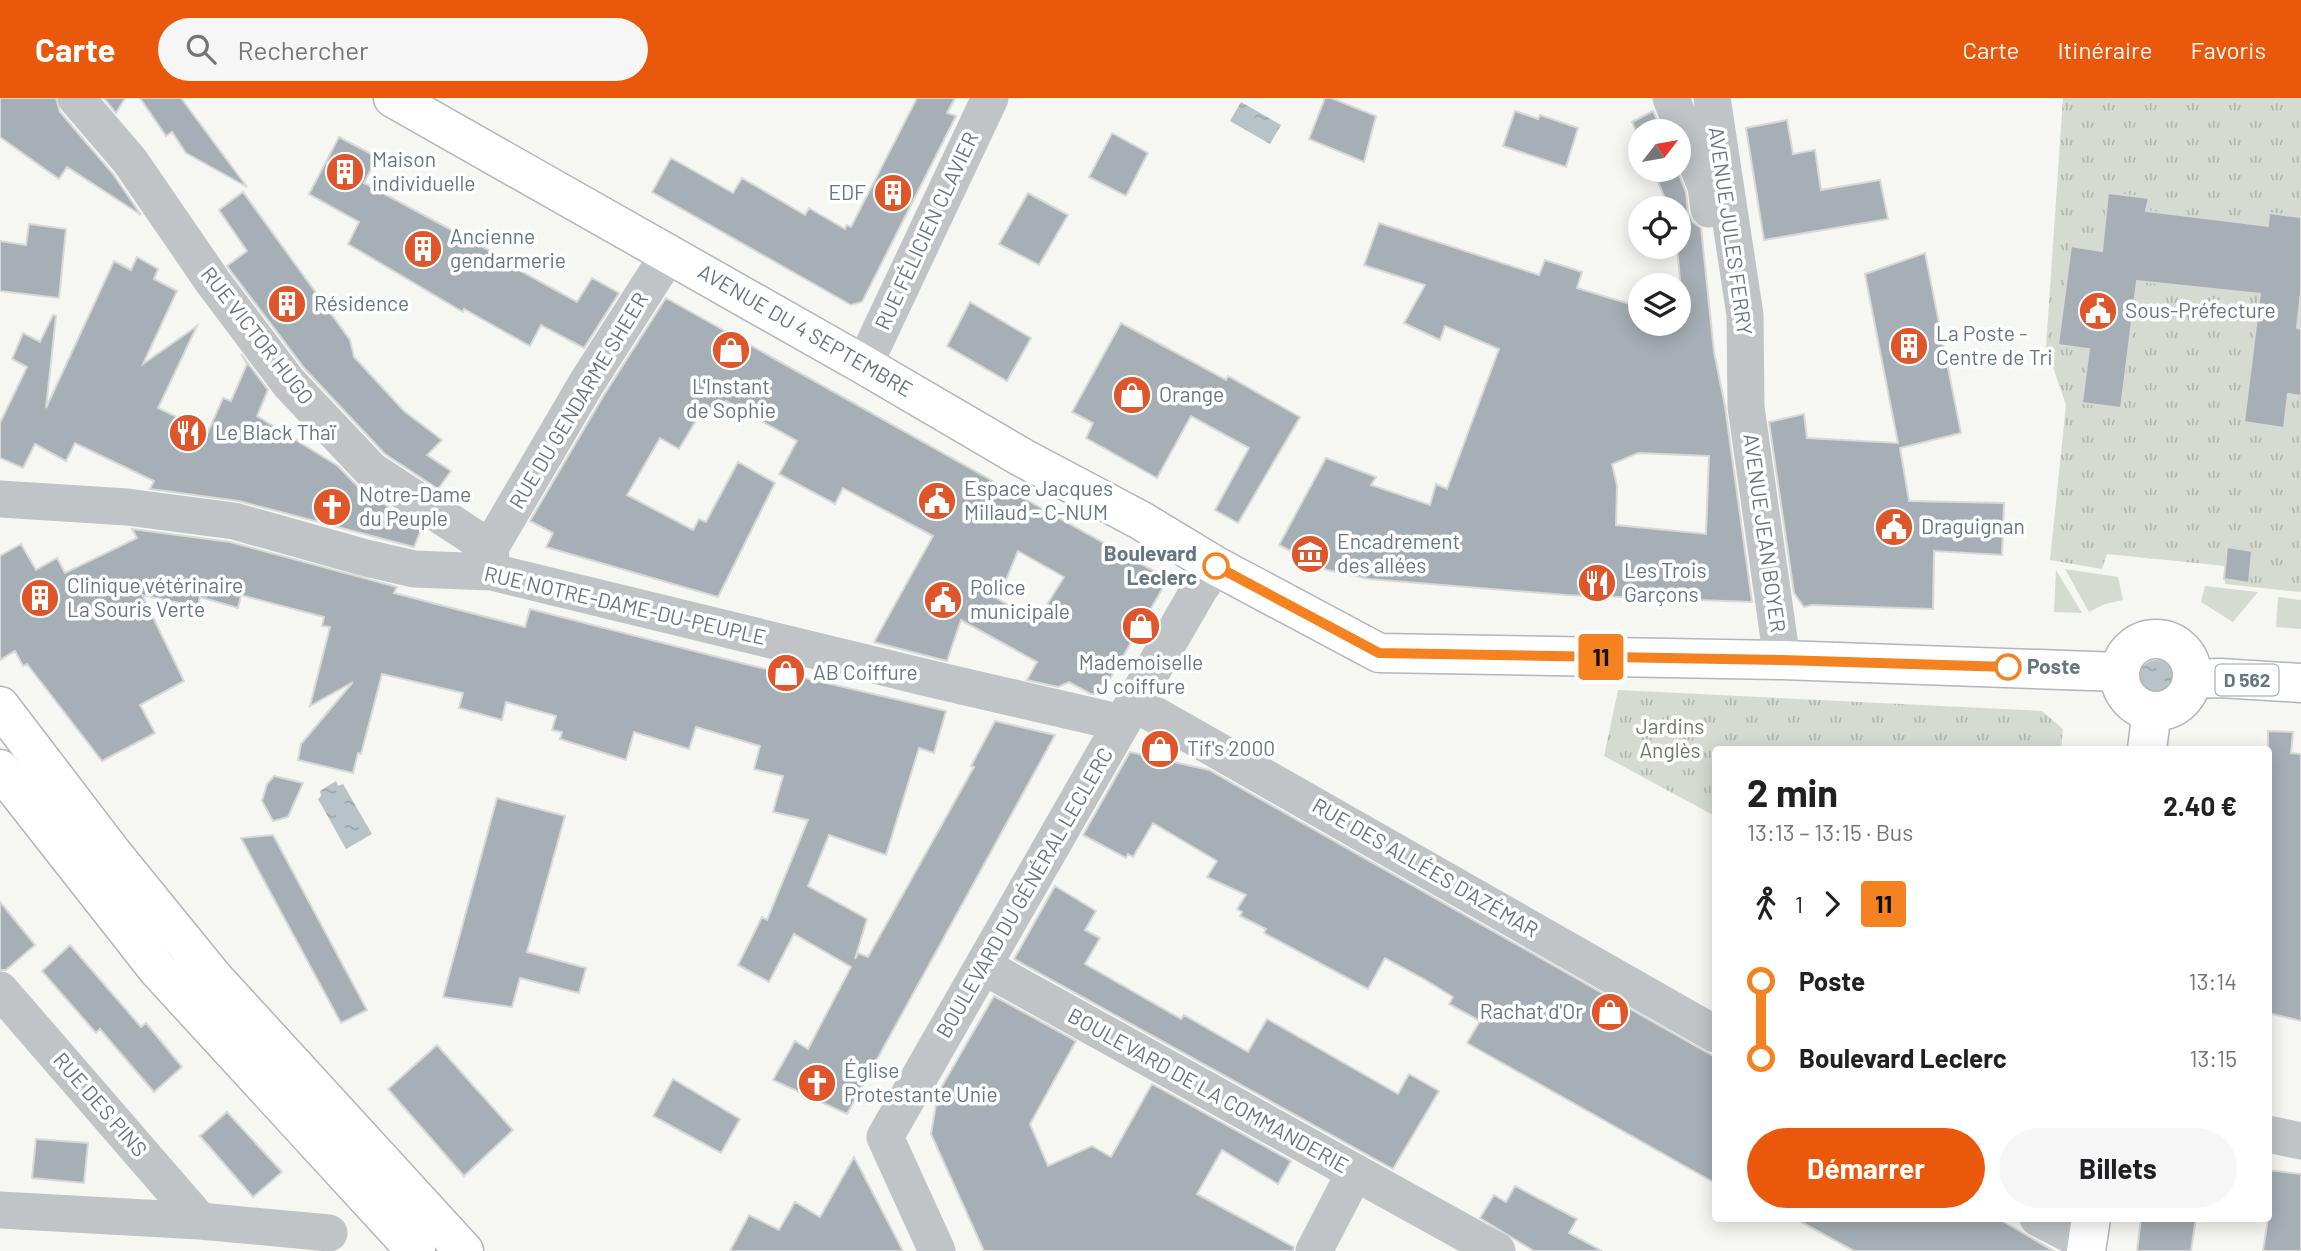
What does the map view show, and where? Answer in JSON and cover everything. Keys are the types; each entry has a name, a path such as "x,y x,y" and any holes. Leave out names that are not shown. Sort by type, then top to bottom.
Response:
{"main road":[{"name":"AVENUE DU 4 SEPTEMBRE","path":"393,98 1023,458 1379,653 1782,660 2120,672"},
{"path":"2159,639 2173,643 2185,652 2191,665 2192,679 2183,700 2163,711 2152,711 2139,707 2128,698 2121,686 2120,672 2124,658 2133,647 2145,640 2159,639"},
{"name":"D 562","path":"2192,679 2301,683"},
{"path":"0,706 113,854 213,976 464,1251"},
{"path":"2147,746 2152,711"},
{"path":"3,773 158,970 416,1251"}],"street":[{"name":"RUE VICTOR HUGO","path":"76,98 130,161 213,282 296,390 371,470 491,560"},
{"name":"RUE FÉLICIEN CLAVIER","path":"864,365 990,98"},
{"path":"1671,98 1706,187 1730,342 1746,398"},
{"name":"AVENUE JULES FERRY","path":"1712,98 1745,315 1746,398"},
{"name":"RUE DU GENDARME SHEER","path":"491,560 586,384 670,254"},
{"name":"AVENUE JEAN BOYER","path":"1746,398 1782,660"},
{"name":"RUE NOTRE-DAME-DU-PEUPLE","path":"0,499 127,507 234,521 414,569 491,560 936,680 1128,713"},
{"name":"BOULEVARD DU GÉNÉRAL LECLERC","path":"937,1251 886,1137 1200,588 1216,566"},
{"name":"RUE DES ALLÉES D'AZÉMAR","path":"1128,713 1712,1032"},
{"name":"BOULEVARD DE LA COMMANDERIE","path":"983,966 1355,1172 1314,1251"},
{"name":"RUE DES PINS","path":"0,990 200,1221"},
{"path":"2272,1135 2301,1141"},
{"path":"1355,1172 1497,1251"},
{"path":"0,1210 200,1221 330,1233"},
{"path":"2048,1222 2088,1238"}],"green space":[{"name":"Sous-Préfecture","path":"2063,98 2301,98 2301,592 2225,584 2225,566 2107,554 2102,569 2050,560 2066,405 2046,347"},
{"path":"2065,569 2118,577 2123,600 2105,604 2089,612"},
{"path":"2056,570 2082,613 2054,612"},
{"path":"2205,586 2258,592 2233,622 2201,602"},
{"path":"2278,597 2301,600 2301,629 2276,627"},
{"name":"Jardins Anglès","path":"1618,690 2042,711 2063,729 2061,746 1712,746 1712,814 1604,756"}],"water":[{"path":"1241,102 1281,125 1270,144 1230,121"},
{"path":"2157,660 2169,666 2175,678 2169,690 2157,696 2145,690 2139,678 2145,666"},
{"path":"336,781 338,786 343,784 372,834 346,849 318,799 321,796 320,791"}],"building":[{"path":"0,98 56,98 60,112 113,174 141,215 67,167 59,179 0,137"},
{"path":"104,98 125,98 116,113"},
{"path":"140,98 181,98 247,187 186,153 172,132 166,136"},
{"name":"EDF","path":"917,98 955,98 947,113 956,116 862,302 851,305 652,192 671,158 733,193 742,178 805,215 809,208 845,229 847,225 851,227"},
{"path":"1325,98 1376,116 1364,162 1309,139"},
{"path":"1515,111 1538,119 1540,115 1578,128 1566,167 1503,146"},
{"path":"1653,111 1657,119 1638,119"},
{"path":"1787,120 1793,154 1815,150 1821,190 1880,180 1888,219 1764,240 1746,128"},
{"path":"1112,133 1148,153 1126,196 1089,177"},
{"name":"Ancienne gendarmerie","path":"339,137 377,157 364,183 498,255 497,258 577,302 592,278 619,293 584,348 541,325 530,346 464,309 463,312 348,244 359,222 309,194"},
{"path":"1658,182 1682,182 1686,196 1664,196"},
{"name":"Résidence","path":"243,192 350,340 354,357 404,411 442,440 427,455 451,471 438,489 385,454 305,369 227,266 247,251 219,210"},
{"path":"1028,193 1068,215 1039,265 999,244"},
{"name":"Sous-Préfecture","path":"2108,193 2149,198 2146,211 2268,226 2269,213 2301,217 2301,291 2297,328 2301,329 2301,396 2288,394 2284,428 2244,422 2260,294 2137,281 2121,408 2082,403 2089,349 2058,345 2071,246 2102,251"},
{"path":"1691,218 1701,228 1714,352 1725,406 1752,602 1566,595 1369,579 1327,570 1279,545 1326,458 1376,477 1371,485 1430,505 1436,484 1447,489 1499,349 1445,326 1440,340 1404,323 1425,285 1364,265 1379,223 1539,275 1545,260 1582,272 1577,288 1628,303 1628,336 1691,336 1691,273 1679,273 1678,259 1691,259","holes":["1638,453 1709,456 1706,534 1616,525 1617,486 1612,464"]},
{"path":"29,224 66,229 59,298 0,291 0,241 26,245"},
{"path":"1925,253 1961,433 1900,448 1909,501 2004,503 2002,555 1934,551 1933,609 1812,605 1804,607 1794,593 1769,422 1804,414 1807,438 1898,443 1865,274"},
{"path":"137,257 158,269 154,279 177,291 143,364 197,326 158,408 208,432 223,398 231,401 247,364 241,354 268,390 257,416 338,466 359,488 422,528 414,547 239,501 150,489 154,481 75,443 66,461 35,444 23,468 0,458 0,423 27,367 12,359 23,333 40,342 53,315 56,316 46,408 114,261 131,270"},
{"path":"666,298 1168,579 1101,694 1091,694 1069,682 1058,687 1027,680 1037,662 961,620 947,661 874,642 933,536 843,488 835,504 779,474 797,441 726,401 719,415 704,407 679,449 660,438 627,495 693,530 699,519 706,522 738,462 775,483 718,597 546,547 553,533 530,521 604,395","holes":["1018,551 1064,577 1037,621 998,599"]},
{"path":"970,302 1031,338 1007,381 947,346"},
{"path":"1121,323 1226,380 1228,376 1300,417 1238,523 1215,510 1249,448 1191,416 1157,478 1086,438 1093,423 1072,412"},
{"path":"132,529 230,542 397,587 394,593 525,627 530,609 745,664 946,711 934,753 919,748 886,855 829,835 808,886 867,919 855,959 858,953 868,957 974,767 971,766 995,721 1055,735 847,1114 773,1080 795,1041 808,1049 851,967 794,934 769,982 738,965 762,917 767,920 808,820 773,812 783,776 754,769 760,746 696,727 689,749 634,732 626,760 560,739 562,732 552,730 556,716 506,702 502,720 459,708 463,693 382,674 361,754 358,753 353,773 298,760 301,744 353,682 310,706 330,627 322,626 324,617 241,595 238,608 200,597 198,607 142,595 184,681 140,705 155,733 102,761 27,664 23,666 15,651 0,660 0,556 21,544 36,570 57,558 65,573 137,538"},
{"path":"2227,547 2252,551 2249,583 2224,579"},
{"path":"2268,731 2293,732 2291,753 2301,754 2301,1021 2272,1014 2272,746 2268,746"},
{"path":"1130,752 1209,770 1712,1055 1712,1181 1467,1043 1480,1021 1449,1004 1453,997 1424,979 1385,958 1368,989 1264,933 1266,929 1240,916 1242,912 1237,909 1246,895 1207,877 1217,861 1153,823 1133,857 1128,854 1126,858 1083,835"},
{"path":"274,776 303,783 288,817 273,821 262,801 267,784"},
{"path":"497,798 565,816 527,952 586,968 579,993 520,978 512,1007 443,997"},
{"path":"273,835 367,1010 341,1023 241,838"},
{"path":"1055,886 1096,911 1085,930 1100,938 1085,964 1181,1019 1184,1015 1248,1052 1267,1019 1398,1094 1409,1074 1439,1091 1393,1169 1014,959"},
{"path":"0,902 35,945 6,970 0,970"},
{"path":"70,945 141,1027 146,1023 182,1067 154,1092 100,1029 96,1033 42,971"},
{"path":"994,996 1076,1041 1030,1124 1048,1166 1092,1146 1111,1157 1152,1084 1291,1161 1278,1184 1222,1150 1197,1194 1294,1247 1293,1251 984,1251 931,1134 938,1093"},
{"path":"437,1045 513,1130 464,1176 388,1089"},
{"path":"673,1079 740,1119 721,1153 653,1116"},
{"path":"227,1112 282,1172 253,1197 200,1136"},
{"path":"36,1139 88,1143 84,1183 32,1178"},
{"path":"854,1157 903,1251 730,1251 749,1215 779,1230 795,1202 820,1217"},
{"path":"2272,1170 2301,1174 2301,1251 2263,1251 2267,1222 2272,1222"},
{"path":"1515,1186 1577,1219 1569,1233 1602,1251 1534,1251 1480,1218 1494,1195 1506,1202"},
{"path":"1801,1222 2004,1222 2054,1251 1854,1251"},
{"path":"2141,1222 2195,1222 2191,1251 2137,1251"}],"bus line":[{"name":"11","path":"1216,566 1379,653 2008,667"}],"place":[{"name":"Maison individuelle","path":"345,172"},
{"name":"EDF","path":"893,193"},
{"name":"Ancienne gendarmerie","path":"423,249"},
{"name":"Résidence","path":"287,304"},
{"name":"Sous-Préfecture","path":"2098,311"},
{"name":"La Poste - Centre de Tri","path":"1909,346"},
{"name":"L'Instant de Sophie","path":"731,350"},
{"name":"Orange","path":"1132,395"},
{"name":"Le Black Thaï","path":"188,433"},
{"name":"Espace Jacques Millaud - C-NUM","path":"937,501"},
{"name":"Notre-Dame du Peuple","path":"332,507"},
{"name":"Draguignan","path":"1894,527"},
{"name":"Encadrement des allées","path":"1310,554"},
{"name":"Boulevard Leclerc","path":"1216,566"},
{"name":"Les Trois Garçons","path":"1597,583"},
{"name":"Clinique vétérinaire La Souris Verte","path":"40,598"},
{"name":"Police municipale","path":"943,600"},
{"name":"Mademoiselle J coiffure","path":"1141,626"},
{"name":"Poste","path":"2008,667"},
{"name":"AB Coiffure","path":"786,673"},
{"name":"Tif's 2000","path":"1160,749"},
{"name":"Rachat d'Or","path":"1610,1012"},
{"name":"Église Protestante Unie","path":"817,1083"}]}
